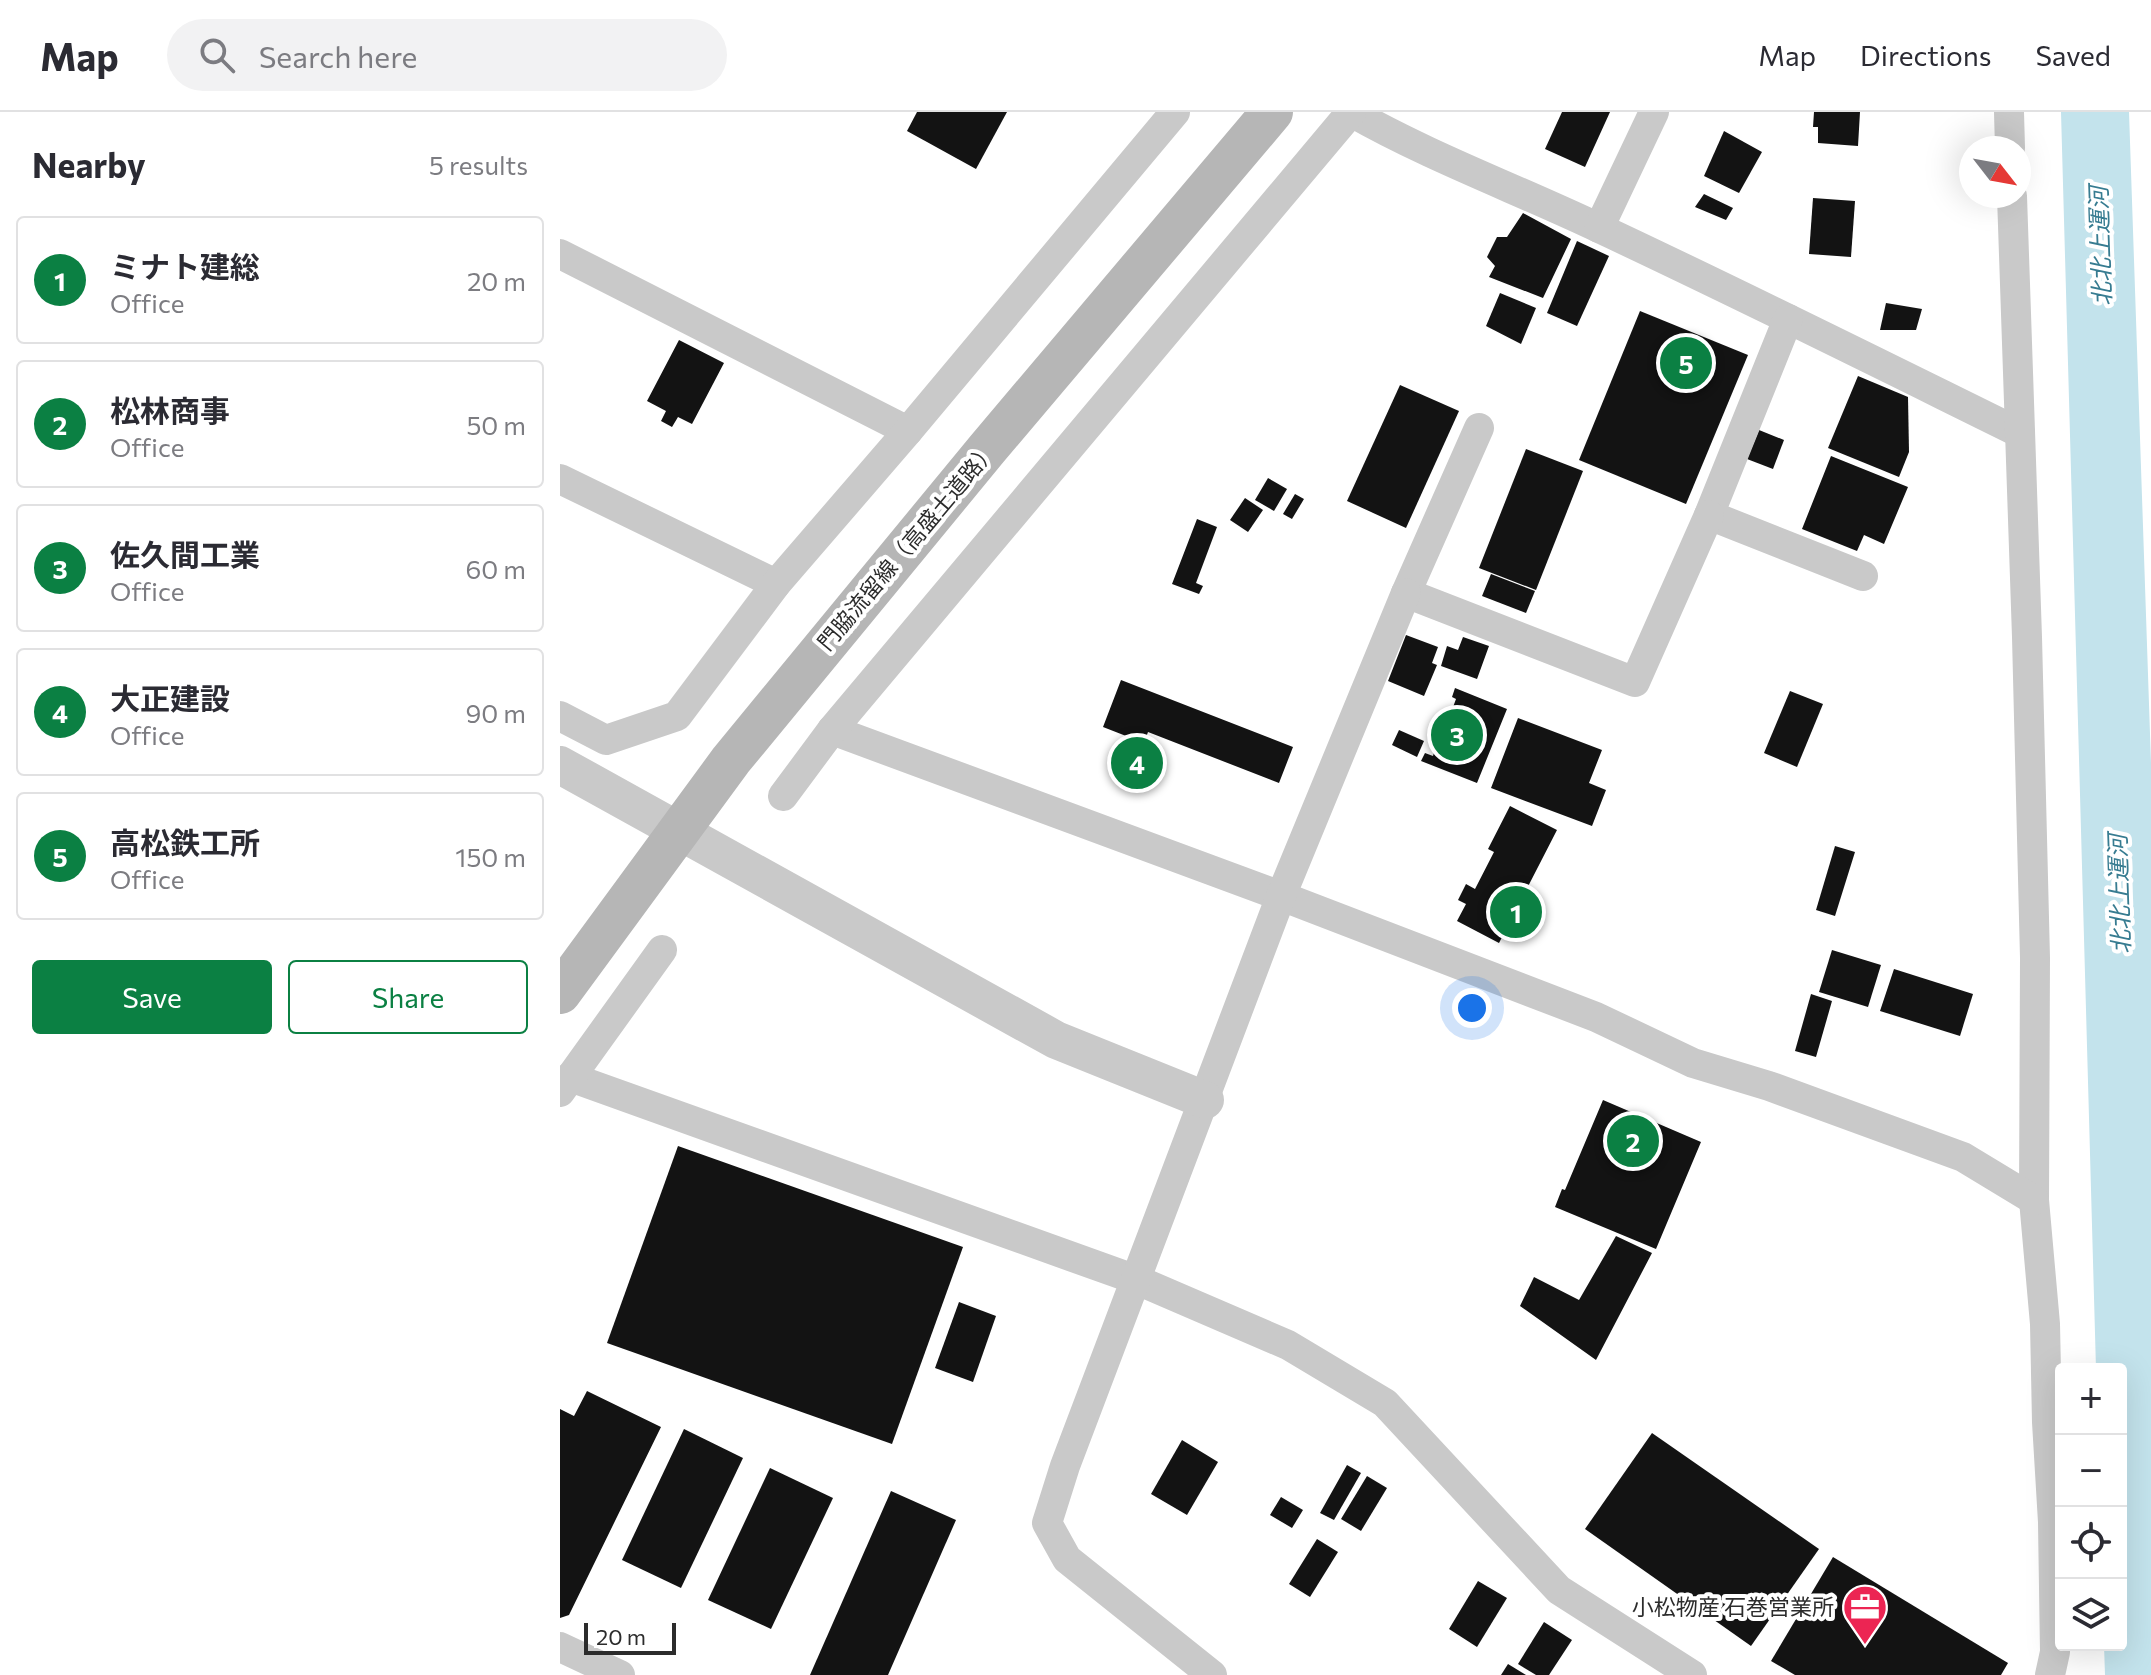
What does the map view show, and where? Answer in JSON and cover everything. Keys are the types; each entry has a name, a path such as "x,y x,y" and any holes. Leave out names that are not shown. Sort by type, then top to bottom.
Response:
{"main road":[{"name":"門脇流留線（高盛土道路）","path":"560,993 731,760 967,473 1272,112"}],"street":[{"path":"560,716 606,740 677,716 776,584 1175,112"},
{"path":"783,796 832,730 1351,112 1599,228 2020,433"},
{"path":"1599,228 1654,112"},
{"path":"2009,112 2010,136"},
{"path":"2012,208 2035,958 2034,1200 2045,1324 2053,1522 2055,1652 2050,1675"},
{"path":"560,254 908,431"},
{"path":"1406,593 1635,682 1709,515 1788,319"},
{"path":"1212,1675 1067,1559 1047,1523 1065,1466 1281,896 1406,593 1479,428"},
{"path":"560,479 776,584"},
{"path":"1709,515 1863,576"},
{"path":"832,730 1281,896 1596,1017 1693,1063 1769,1086 1963,1157 2034,1200"},
{"path":"560,765 1056,1040 1205,1100"},
{"path":"662,950 565,1084 1137,1280 1288,1345 1385,1403 1559,1590 1692,1675"},
{"path":"560,1647 620,1675"}],"water":[{"name":"北北上運河","path":"2061,112 2129,112 2151,763 2151,1675 2105,1675 2104,1651 2127,1651 2127,1363 2096,1363"}],"building":[{"path":"917,112 1007,112 976,169 907,131"},
{"path":"1562,112 1610,112 1585,167 1545,149"},
{"path":"1814,112 1860,112 1858,146 1818,143 1818,127 1813,127"},
{"path":"1724,131 1762,152 1739,193 1704,176"},
{"path":"1704,194 1733,208 1726,220 1695,207"},
{"path":"1813,198 1855,201 1851,257 1809,254"},
{"path":"1523,213 1571,239 1543,298 1489,277 1495,266 1487,257 1497,237 1507,237"},
{"path":"1577,241 1609,256 1577,326 1547,313"},
{"path":"1500,293 1536,308 1521,344 1486,326"},
{"path":"1886,303 1922,309 1916,330 1880,330"},
{"path":"1640,311 1748,355 1686,504 1579,460"},
{"path":"679,340 724,363 692,424 678,417 672,427 661,421 666,411 647,401"},
{"path":"1858,376 1908,397 1909,452 1899,477 1828,448"},
{"path":"1400,385 1459,411 1406,528 1347,501"},
{"path":"1759,430 1784,440 1773,469 1747,459"},
{"path":"1526,449 1583,471 1536,590 1479,568"},
{"path":"1831,456 1908,487 1884,544 1864,535 1857,551 1802,529"},
{"path":"1268,478 1287,489 1274,511 1255,500"},
{"path":"1295,494 1304,499 1292,519 1283,514"},
{"path":"1245,498 1263,510 1248,532 1230,520"},
{"path":"1197,519 1217,527 1196,583 1203,586 1199,594 1172,584"},
{"path":"1491,574 1535,591 1526,613 1482,596"},
{"path":"1406,635 1438,647 1432,663 1437,665 1424,696 1388,681"},
{"path":"1463,637 1489,646 1477,679 1441,666 1447,646 1458,650"},
{"path":"1121,680 1293,747 1279,783 1148,732 1144,743 1103,727"},
{"path":"1455,688 1507,709 1477,783 1421,761 1425,753 1433,756 1436,746 1432,745 1439,727 1445,729 1456,699 1452,697"},
{"path":"1790,691 1823,704 1797,767 1764,753"},
{"path":"1518,718 1602,750 1589,783 1606,790 1592,826 1491,788"},
{"path":"1399,730 1424,741 1417,757 1392,745"},
{"path":"1510,806 1557,830 1499,943 1457,921 1466,904 1458,900 1466,884 1475,889 1494,852 1488,849"},
{"path":"1835,846 1855,852 1835,916 1816,910"},
{"path":"1832,950 1881,965 1868,1007 1819,992"},
{"path":"1894,969 1973,994 1960,1036 1880,1011"},
{"path":"1811,994 1832,1001 1816,1057 1795,1051"},
{"path":"1603,1100 1701,1142 1656,1249 1555,1207"},
{"path":"678,1146 963,1247 892,1444 607,1343"},
{"path":"1616,1236 1652,1253 1596,1360 1520,1306 1534,1277 1579,1300"},
{"path":"959,1302 996,1316 973,1382 935,1368"},
{"path":"587,1391 661,1427 569,1615 560,1618 560,1409 574,1416"},
{"path":"684,1429 743,1458 681,1588 622,1560"},
{"path":"1652,1433 1819,1549 1751,1646 1585,1529"},
{"path":"1182,1440 1218,1462 1187,1515 1151,1494"},
{"path":"1347,1465 1361,1473 1334,1520 1320,1513"},
{"path":"770,1468 833,1498 771,1629 708,1600"},
{"path":"1367,1476 1387,1488 1361,1531 1341,1519"},
{"path":"891,1491 956,1520 888,1675 810,1675"},
{"path":"1281,1497 1303,1510 1292,1528 1270,1515"},
{"path":"1317,1539 1338,1552 1310,1597 1289,1584"},
{"path":"1833,1557 2008,1663 2001,1675 1795,1675 1771,1661"},
{"path":"1478,1581 1507,1598 1477,1647 1449,1629"},
{"path":"1544,1622 1572,1640 1549,1675 1536,1675 1518,1664"},
{"path":"1508,1664 1526,1675 1501,1675"}],"place":[{"name":"高松鉄工所","path":"1686,363"},
{"name":"佐久間工業","path":"1457,735"},
{"name":"大正建設","path":"1137,763"},
{"name":"ミナト建総","path":"1516,912"},
{"name":"松林商事","path":"1633,1141"},
{"name":"小松物産 石巻営業所","path":"1865,1646"}]}
